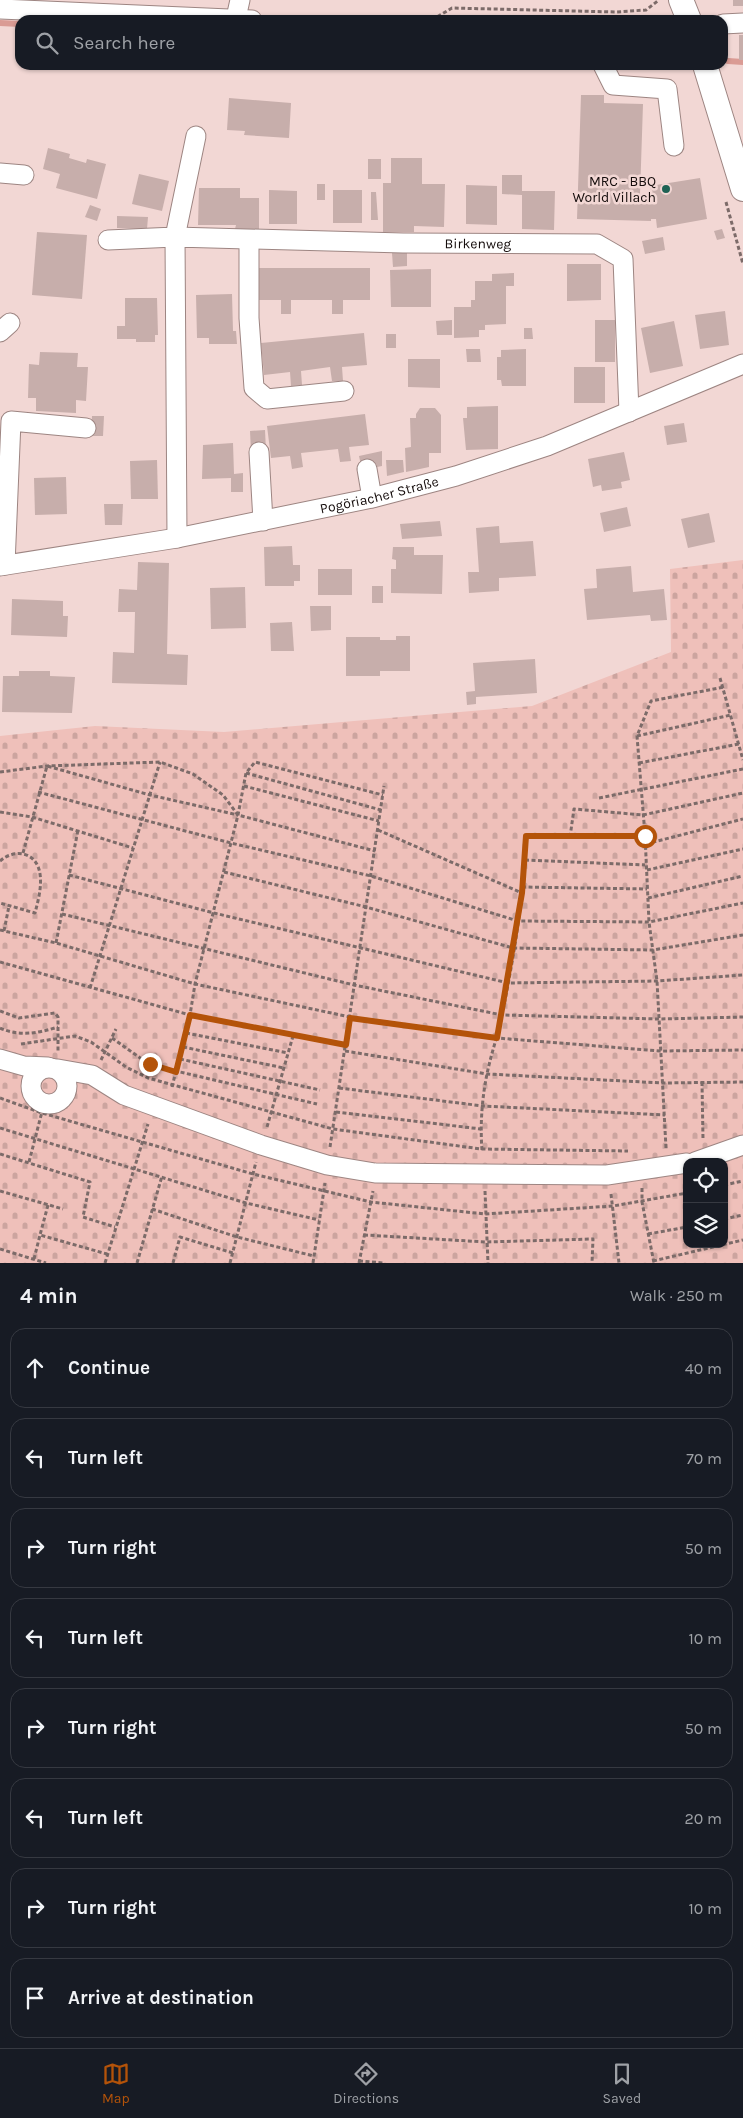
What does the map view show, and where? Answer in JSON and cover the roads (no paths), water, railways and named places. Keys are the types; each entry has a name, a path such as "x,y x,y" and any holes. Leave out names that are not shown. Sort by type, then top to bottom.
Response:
{"main road":[{"path":"681,0 687,15"},
{"path":"707,70 743,188"}],"street":[{"path":"3,6 243,13"},
{"path":"728,24 743,23"},
{"path":"605,70 613,85 667,89 674,146"},
{"path":"177,538 175,237 196,136"},
{"path":"0,173 24,175"},
{"name":"Birkenweg","path":"108,240 175,237 249,240 597,244 623,259 629,412"},
{"path":"249,240 249,318 254,388 266,398 344,391"},
{"name":"Pogöriacher Straße","path":"2,566 177,538 263,521 372,498 456,476 529,452 743,364"},
{"path":"2,566 12,421 86,428"},
{"path":"259,452 263,521"},
{"path":"367,469 372,498"},
{"path":"0,1059 24,1066 92,1074 124,1095 261,1145 327,1164 375,1173 607,1175 683,1164"},
{"path":"53,1068 65,1076 68,1084 66,1093 61,1100 53,1104 44,1104 31,1093 30,1084 33,1076 40,1070 53,1068"},
{"path":"706,1158 743,1145"}],"waterway":[{"path":"0,23 15,24"},
{"path":"728,61 743,62"}],"place":[{"name":"MRC - BBQ World Villach","path":"666,189"}]}
